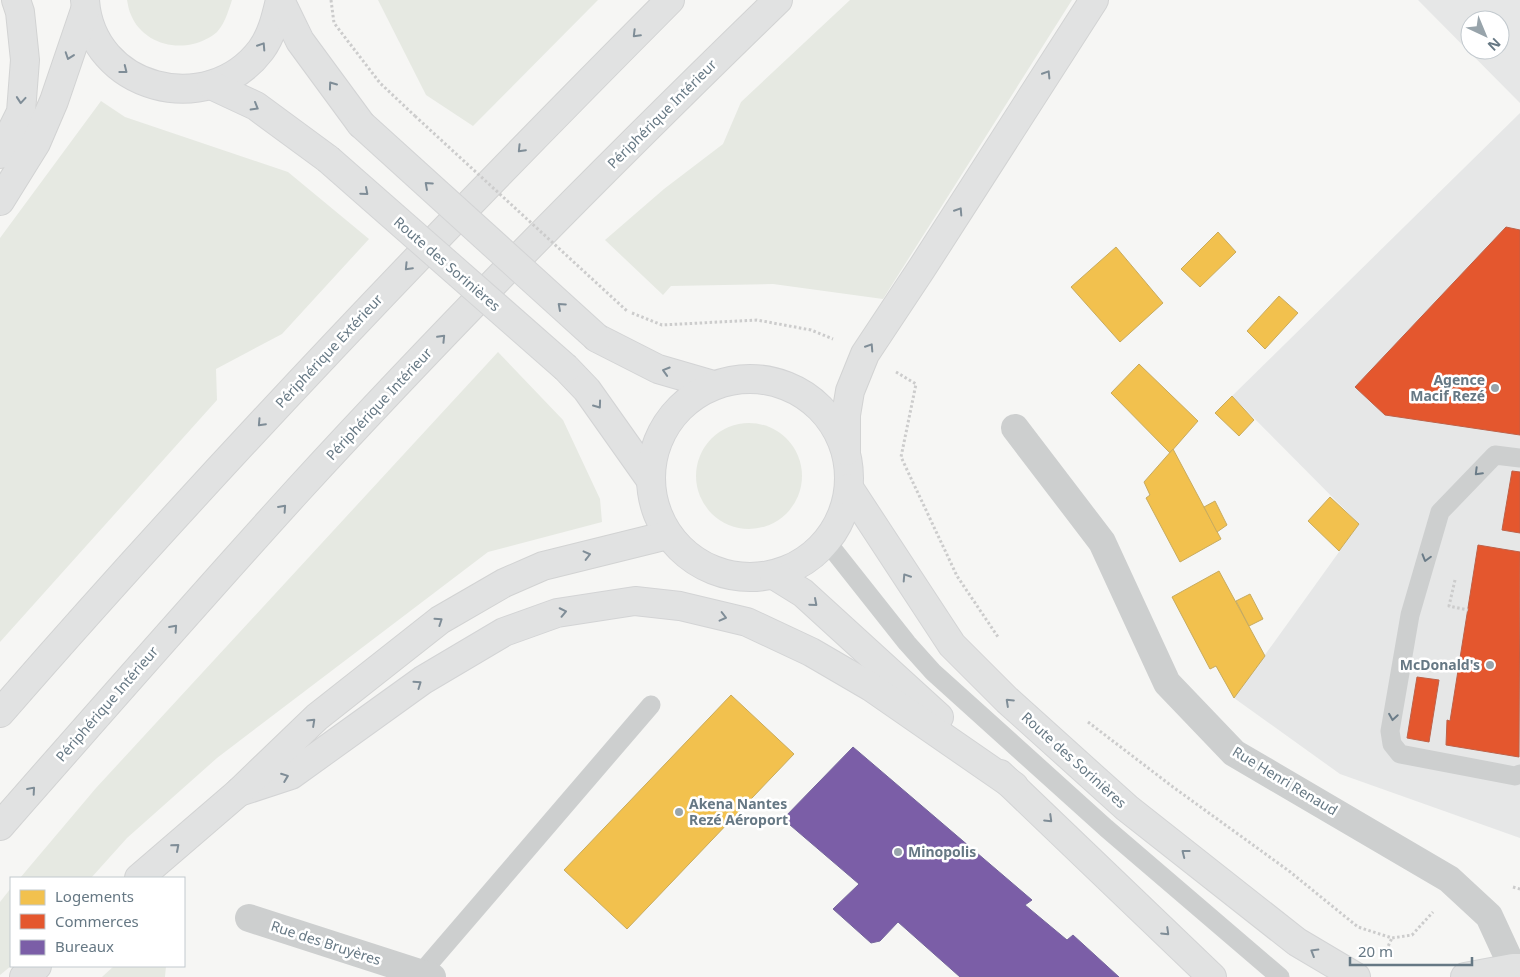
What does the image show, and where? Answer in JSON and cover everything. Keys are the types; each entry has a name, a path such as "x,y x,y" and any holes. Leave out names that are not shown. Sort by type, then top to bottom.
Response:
{"main road":[{"path":"0,154 21,112 25,60 20,12 16,0"},
{"path":"85,5 94,36 110,59 131,76 157,87 184,90 211,85 230,77 247,64 262,49 273,27 280,0"},
{"path":"280,0 300,41 361,124 597,338 658,369 713,386"},
{"name":"Périphérique Extérieur","path":"0,713 202,487 361,315 670,0"},
{"name":"Périphérique Intérieur","path":"0,826 144,660 300,488 394,388 590,186 778,0"},
{"path":"846,451 836,428 823,409 804,394 783,383 760,379 736,379 713,386 687,401 667,423 654,450 650,479 655,509 668,535 684,553 704,567 726,575 750,578 774,575 802,563 827,542 840,521 849,488 850,472 846,451 846,415 850,391 865,354 1094,0"},
{"path":"0,201 36,143 54,101 85,5"},
{"name":"Route des Sorinières","path":"211,85 256,106 328,160 566,368 587,390 650,479"},
{"name":"Route des Sorinières","path":"849,488 952,645 1007,700 1127,808 1297,942 1356,977"},
{"path":"140,877 239,792 317,718 440,620 504,583 543,566 668,535"},
{"path":"774,575 803,593 828,615 1014,786 1212,977"},
{"path":"239,792 291,776 423,680 504,632 557,613 635,601 680,606 747,622 811,652 871,687 1014,786"},
{"path":"24,977 36,967"},
{"path":"1465,977 1516,968"}],"street":[{"name":"Rue Henri Renaud","path":"1015,428 1102,542 1167,683 1234,753 1449,879 1489,916 1516,968"},
{"name":"Rue des Bruyères","path":"249,918 427,975"}],"lane":[{"path":"1520,458 1495,456 1440,512 1410,615 1390,731 1392,744 1400,754 1515,776 1520,774"},
{"path":"827,542 907,644 933,672 1106,828 1280,977"},
{"path":"427,975 650,705"}],"path":[{"path":"331,0 334,23 380,83 626,311 662,325 757,320 811,330 857,348 916,384 902,457 957,576 1000,639"},
{"path":"1081,716 1289,871 1358,927 1392,938 1412,935 1437,908"},
{"path":"1382,958 1392,938"}],"shaded area":[{"path":"127,0 232,0 228,13 217,32 193,44 174,45 156,41 141,30 130,13"},
{"path":"378,0 598,0 473,126 426,95"},
{"path":"850,0 1072,0 883,299 773,284 671,286 663,295 605,240 664,189 723,144 741,102"},
{"path":"1418,0 1520,0 1520,103 1477,60 1510,60 1510,10 1460,10 1460,42"},
{"path":"101,101 125,117 288,172 369,239 282,334 216,369 217,400 0,642 0,238"},
{"path":"1520,113 1520,838 1340,774 1234,698 1359,524 1232,396"},
{"path":"498,352 563,420 600,499 602,522 488,552 217,758 127,838 92,877 21,877 96,788"},
{"path":"749,423 769,427 786,439 798,456 802,476 798,496 786,513 769,525 749,529 729,525 712,513 700,496 696,476 700,456 712,439 729,427"},
{"path":"10,889 10,967 0,975 0,902"},
{"path":"113,967 166,967 165,977 102,977"}],"building: Logements":[{"path":"1218,232 1236,252 1200,287 1181,269"},
{"path":"1116,247 1163,303 1120,342 1071,287"},
{"path":"1279,296 1298,313 1265,349 1247,331"},
{"path":"1139,364 1198,421 1170,453 1111,393"},
{"path":"1232,396 1254,420 1239,436 1215,413"},
{"path":"1173,449 1221,539 1180,562 1146,498 1150,495 1144,482"},
{"path":"1330,497 1359,524 1339,551 1308,521"},
{"path":"1215,501 1227,525 1217,532 1204,507"},
{"path":"1219,571 1265,656 1234,698 1216,666 1210,669 1172,597"},
{"path":"1250,594 1263,619 1249,626 1236,601"},
{"name":"Akena Nantes Rezé Aéroport","path":"731,695 794,754 627,929 564,870"}],"building: Commerces":[{"path":"1506,227 1520,230 1520,435 1385,415 1355,387"},
{"path":"1512,471 1520,472 1520,533 1502,530"},
{"name":"McDonald's","path":"1478,545 1520,552 1519,757 1446,745 1447,720 1450,721"},
{"path":"1417,677 1439,680 1429,742 1407,738"}],"building: Bureaux":[{"name":"Minopolis","path":"853,747 1032,900 1025,905 1067,940 1073,935 1119,977 960,977 898,922 880,941 871,943 833,909 859,884 783,819"}],"place":[{"name":"Agence Macif Rezé","path":"1495,388"},
{"name":"McDonald's","path":"1490,665"},
{"name":"Akena Nantes Rezé Aéroport","path":"679,812"},
{"name":"Minopolis","path":"898,852"}]}
